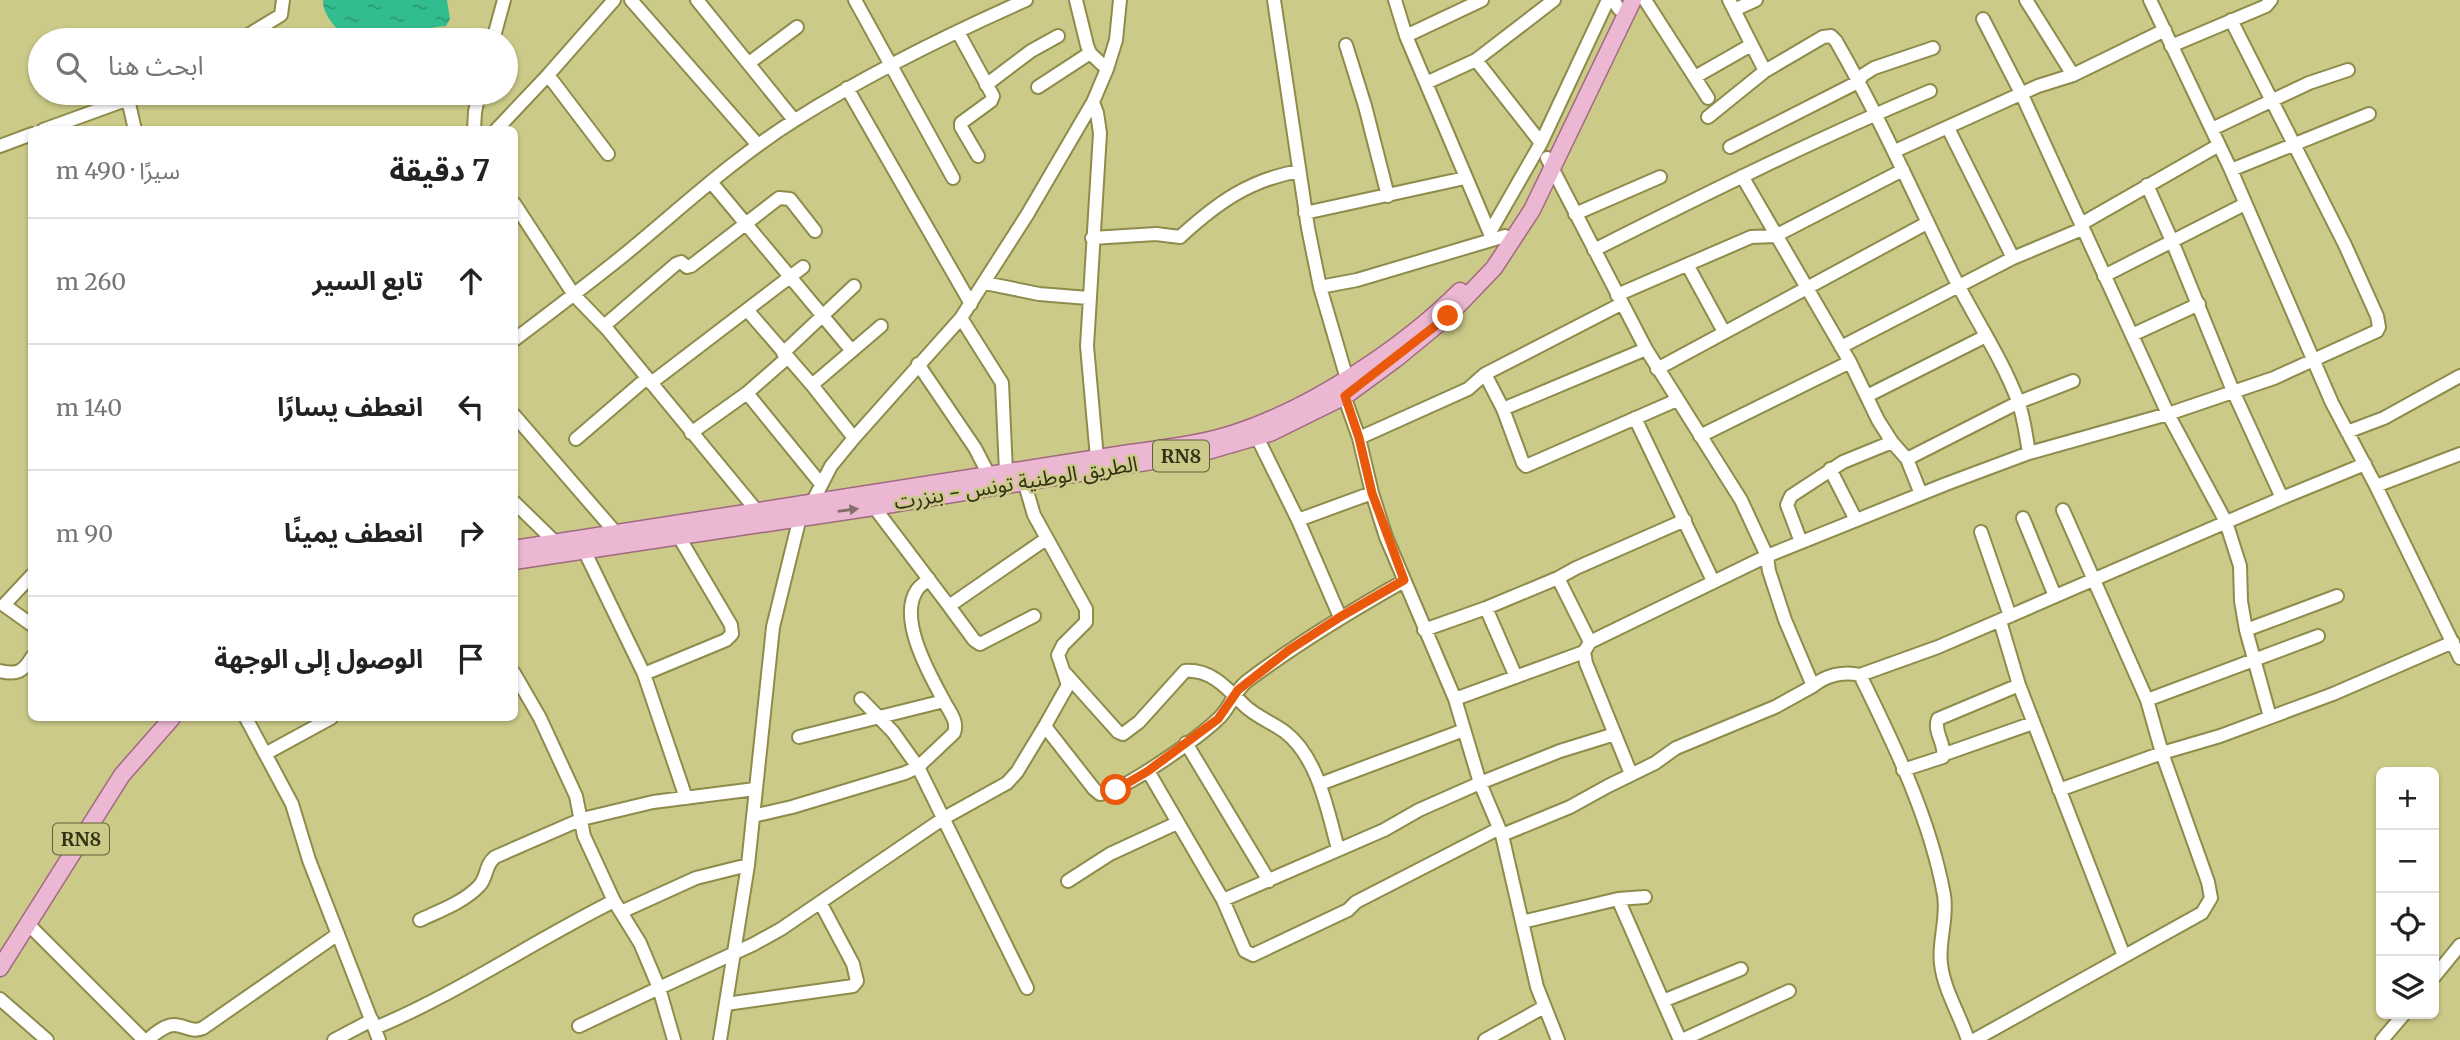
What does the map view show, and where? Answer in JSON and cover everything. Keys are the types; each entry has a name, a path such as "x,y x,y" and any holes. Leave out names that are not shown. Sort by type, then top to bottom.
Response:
{"main road":[{"name":"الطريق الوطنية تونس - بنزرت","path":"518,548 1202,442 1265,422 1343,386 1456,295 1482,267 1496,236 1547,157 1633,0"},
{"name":"الطريق الوطنية تونس - بنزرت","path":"518,560 874,507 1201,453 1257,437 1434,329 1478,287 1508,249 1532,210 1547,157 1616,2"},
{"name":"RN8","path":"0,968 122,775 169,721"}],"street":[{"path":"260,28 281,15 283,0"},
{"path":"496,28 504,0"},
{"path":"500,126 614,0"},
{"path":"631,0 758,145"},
{"path":"855,0 953,178"},
{"path":"518,337 575,295 710,182 794,120 847,88 1026,0"},
{"path":"1076,0 1090,53 1107,69"},
{"path":"720,1040 748,865 773,627 800,517 813,501 831,466 961,318 985,283 1093,102 1118,32 1120,0"},
{"path":"1274,0 1305,213 1343,386 1372,493 1424,630 1455,699 1480,783 1500,832 1544,1007 1559,1040"},
{"path":"1320,287 1357,280 1496,236 1465,178 1406,36 1395,0"},
{"path":"1406,36 1481,0"},
{"path":"1426,83 1476,60 1554,0"},
{"path":"1645,0 1707,98"},
{"path":"1756,0 1731,5 1765,71"},
{"path":"2026,0 2073,75"},
{"path":"2150,0 2220,145 2312,360 2460,658"},
{"path":"2171,46 2266,6 2271,0"},
{"path":"699,1 794,120"},
{"path":"1983,19 2022,95 2168,414 2226,522 2240,566 2241,601 2246,630 2270,718"},
{"path":"1455,699 1587,647 1713,580 1921,494 2029,453 2168,414 2274,378 2377,331 2379,321 2345,245 2231,20"},
{"path":"749,63 797,27"},
{"path":"1895,151 2038,86 2073,75 2165,30"},
{"path":"958,32 993,96 991,101 961,123 978,156"},
{"path":"986,85 1031,51 1058,36"},
{"path":"1708,117 1765,71 1823,37 1830,36 1836,41 1895,151 1958,286 2019,402 2029,453"},
{"path":"1346,45 1388,196"},
{"path":"1695,77 1751,45"},
{"path":"1730,147 1858,82 1874,68 1933,48"},
{"path":"1038,88 1090,53"},
{"path":"1476,60 1547,157 1657,369 1741,500 1767,556 1769,571 1785,620 1814,686"},
{"path":"2212,129 2309,82 2348,70"},
{"path":"548,75 608,154"},
{"path":"847,88 971,304"},
{"path":"1594,250 1742,176 1930,90"},
{"path":"1093,102 1100,133 1087,346 1097,458"},
{"path":"54,126 112,105"},
{"path":"129,105 134,126"},
{"path":"474,126 476,105"},
{"path":"2231,170 2369,114"},
{"path":"1948,128 2013,257"},
{"path":"0,146 28,136"},
{"path":"1841,347 2013,257 2081,227 2147,185 2220,145"},
{"path":"1359,438 1468,389 1485,373 1619,299 1751,237 1775,236 1903,170"},
{"path":"1092,238 1156,234 1180,237 1235,193 1266,178 1299,171"},
{"path":"1742,176 1850,362 1892,442 1907,459 1921,494"},
{"path":"1576,214 1660,177"},
{"path":"1305,213 1465,178"},
{"path":"710,182 852,351"},
{"path":"2147,185 2282,498"},
{"path":"604,326 676,264 681,262 687,267 691,266 779,198 788,198 815,231"},
{"path":"2104,276 2245,204"},
{"path":"518,209 575,295 604,326 757,511"},
{"path":"1657,369 1927,223"},
{"path":"1688,266 1724,332"},
{"path":"576,439 649,380 748,312 803,267"},
{"path":"985,283 1039,294 1088,298"},
{"path":"691,433 747,393 854,286"},
{"path":"2132,335 2199,304"},
{"path":"748,312 854,438"},
{"path":"961,318 1002,383 1006,472"},
{"path":"812,385 881,327"},
{"path":"1867,396 1986,336"},
{"path":"1503,409 1646,349"},
{"path":"1700,436 1850,362"},
{"path":"918,364 975,448 989,475"},
{"path":"1485,373 1526,466 1677,400"},
{"path":"2347,432 2384,418 2460,376"},
{"path":"1907,459 2019,402 2073,381"},
{"path":"747,393 821,484"},
{"path":"1635,418 1713,580"},
{"path":"518,420 616,533"},
{"path":"1257,437 1298,520 1340,617"},
{"path":"1801,542 1788,513 1788,500 1830,469 1892,442"},
{"path":"2376,486 2460,454"},
{"path":"1148,771 1223,900 1245,951 1253,955 1500,832 1570,807 1655,764 1676,748 1775,707 1829,677 1860,674 1938,647 2364,464"},
{"path":"1830,469 1856,520"},
{"path":"1024,481 1034,515 1086,609 1086,622 1063,645 1058,655 1066,673 1118,732 1123,734 1139,722 1185,671 1192,670 1212,676 1246,707 1297,743 1320,784 1338,849"},
{"path":"1298,520 1372,493"},
{"path":"518,506 555,542"},
{"path":"874,507 974,640 980,644 1034,615"},
{"path":"1974,1040 2202,913 2211,898 2208,882 2162,753 2147,699 2063,510"},
{"path":"2023,518 2055,596"},
{"path":"1424,630 1558,578 1685,520"},
{"path":"1981,532 2005,619 2019,685 2124,956"},
{"path":"645,674 726,640 732,634 731,625 679,537"},
{"path":"949,606 1046,539"},
{"path":"584,550 645,674 687,798"},
{"path":"1558,578 1587,647 1586,663 1631,774"},
{"path":"28,579 2,603 28,622"},
{"path":"753,816 874,783 918,767 955,730 955,721 911,625 910,613 917,590 929,579"},
{"path":"1046,724 1047,729 1100,794 1116,790 1148,771 1218,719 1243,685 1289,650 1404,580"},
{"path":"2246,630 2337,596"},
{"path":"1486,608 1516,677"},
{"path":"2147,699 2318,636"},
{"path":"2059,790 2270,718 2388,672 2454,642"},
{"path":"0,671 15,674 24,670 28,664"},
{"path":"579,1026 754,944 821,904 891,852 944,818 1007,783 1017,772 1068,685 1066,673"},
{"path":"1860,674 1926,826 1944,897 1945,920 1940,961 1944,979 1968,1040"},
{"path":"518,681 540,718 576,796 584,836 618,906 640,943 659,988 674,1040"},
{"path":"1945,754 1936,726 1938,719 2019,685"},
{"path":"861,699 893,732 918,767 1027,988"},
{"path":"799,737 944,701"},
{"path":"248,721 292,804 309,860 375,1029"},
{"path":"265,754 326,721"},
{"path":"1903,770 2034,723"},
{"path":"1320,784 1464,730"},
{"path":"1223,900 1384,830 1419,810 1480,783 1560,751 1615,734"},
{"path":"1185,743 1269,881"},
{"path":"420,920 470,895 483,881 487,866 495,857 582,819 653,802 755,789"},
{"path":"1068,881 1110,854 1177,823"},
{"path":"334,1040 375,1029 432,1003 480,974 518,956 555,931 696,878 748,865"},
{"path":"1522,922 1618,899 1645,897"},
{"path":"1618,899 1681,1040 1789,990"},
{"path":"726,1004 853,986 857,981 853,964 821,904"},
{"path":"27,924 145,1040 174,1025 197,1031 203,1028 338,934"},
{"path":"2439,971 2460,945"},
{"path":"1663,1001 1741,969"},
{"path":"0,999 47,1040"},
{"path":"1485,1040 1544,1007"},
{"path":"2382,1040 2400,1019"},
{"path":"186,1028 195,1040"}],"water":[{"path":"323,0 447,0 450,19 446,26 433,28 337,28"}],"route":[{"path":"1116,790 1148,771 1218,719 1243,685 1289,650 1404,580 1386,537 1345,396 1448,316"}]}
